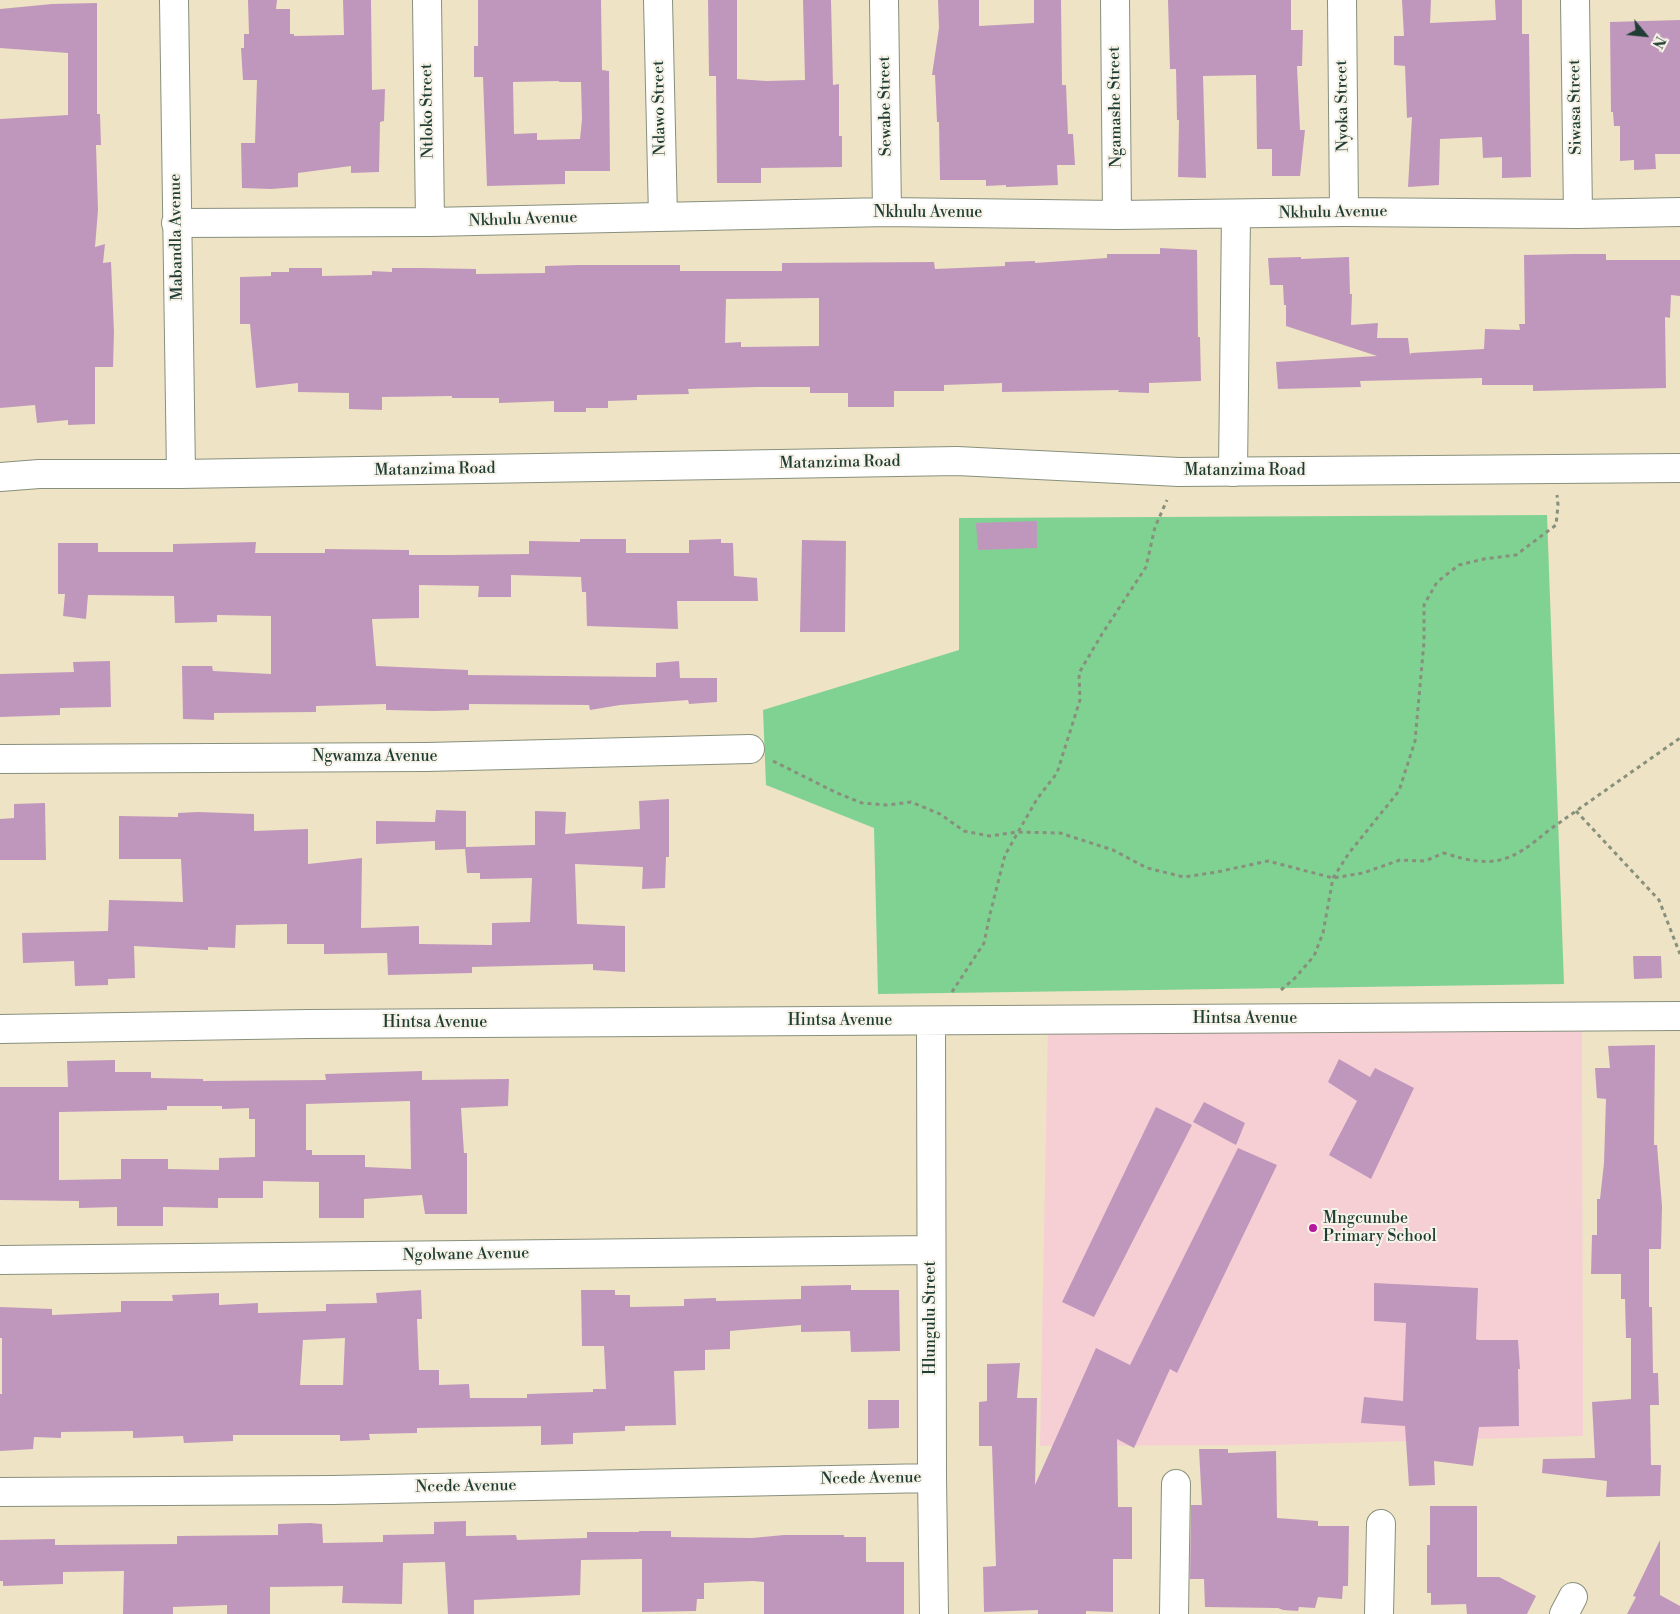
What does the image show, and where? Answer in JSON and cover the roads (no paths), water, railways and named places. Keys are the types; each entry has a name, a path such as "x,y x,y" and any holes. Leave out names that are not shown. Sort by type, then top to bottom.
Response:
{"street":[{"name":"Mabandla Avenue","path":"174,0 181,474"},
{"name":"Ntloko Street","path":"427,0 430,222"},
{"name":"Ndawo Street","path":"658,0 663,216"},
{"name":"Sewabe Street","path":"884,0 887,212"},
{"name":"Ngamashe Street","path":"1115,0 1116,214"},
{"name":"Nyoka Street","path":"1342,0 1344,212"},
{"name":"Siwasa Street","path":"1575,0 1578,214"},
{"name":"Nkhulu Avenue","path":"176,223 430,222 887,212 1116,214 1344,212 1578,214 1680,212"},
{"path":"1233,472 1236,214"},
{"name":"Matanzima Road","path":"0,477 39,474 181,474 957,461 1179,472 1680,468"},
{"name":"Ngwamza Avenue","path":"0,759 427,757 750,749"},
{"name":"Hintsa Avenue","path":"0,1029 308,1024 1680,1016"},
{"name":"Hlungulu Street","path":"931,1021 934,1614"},
{"name":"Ngolwane Avenue","path":"0,1260 931,1250"},
{"name":"Ncede Avenue","path":"0,1492 333,1490 932,1478"},
{"path":"1174,1614 1176,1484"},
{"path":"1379,1614 1381,1524"}],"place":[{"name":"Mngcunube Primary School","path":"1313,1228"}]}
